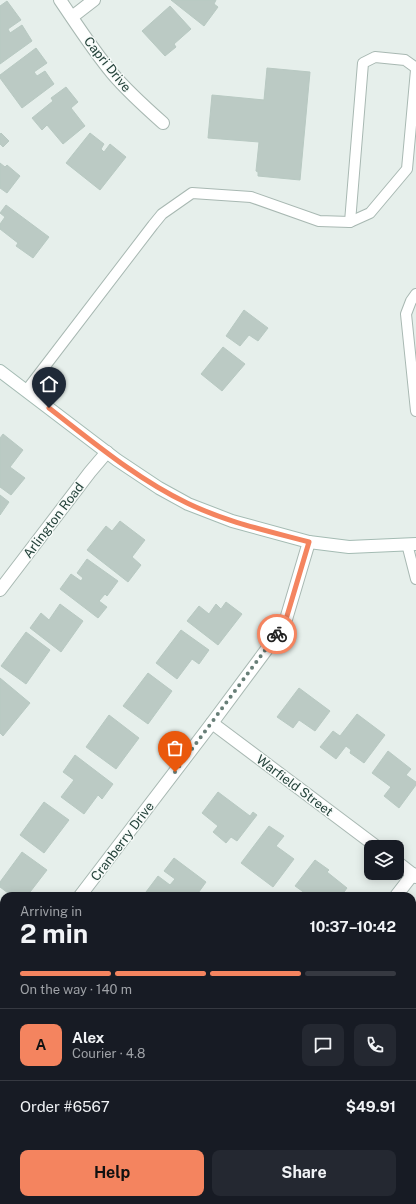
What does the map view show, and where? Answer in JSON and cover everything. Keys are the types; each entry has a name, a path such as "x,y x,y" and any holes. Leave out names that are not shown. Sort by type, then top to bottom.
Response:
{"street":[{"name":"Capri Drive","path":"60,0 89,42 113,73 139,101 163,123"},
{"path":"72,17 94,0"},
{"path":"0,371 107,452 159,488 188,504 232,521 309,542 349,547 412,544"},
{"name":"Arlington Road","path":"0,590 107,452"},
{"name":"Cranberry Drive","path":"83,892 284,626 309,542"},
{"name":"Warfield Street","path":"212,723 368,840"},
{"path":"400,892 414,876 404,868"}],"lane":[{"path":"26,391 152,225 162,214 192,194 251,197 319,221 350,222 370,213 407,169 416,69 405,60 375,57 364,63 350,222"},
{"path":"416,294 411,301 406,314 416,411"},
{"path":"412,544 416,579"}],"building":[{"path":"171,0 216,0 214,4 218,7 204,26"},
{"path":"7,1 21,20 8,29 10,33 22,25 32,41 0,64 0,6"},
{"path":"170,6 191,29 174,44 176,47 165,56 142,31"},
{"path":"36,48 47,63 34,72 37,76 45,71 54,84 22,108 0,78 0,75"},
{"path":"267,68 310,72 300,180 258,176 258,172 256,171 259,142 208,138 212,95 264,100"},
{"path":"66,87 78,102 71,108 85,126 63,144 47,125 42,130 32,118 53,101 51,98"},
{"path":"1,133 9,141 3,147 0,144"},
{"path":"90,133 104,144 101,149 104,152 110,144 126,157 100,190 66,163"},
{"path":"0,163 5,167 7,165 20,176 7,193 0,188"},
{"path":"6,205 49,237 33,258 16,246 18,243 0,229 0,224 5,217 0,213"},
{"path":"244,310 268,328 258,341 249,335 240,346 226,336"},
{"path":"223,347 245,364 222,391 201,374"},
{"path":"3,434 23,450 10,467 25,478 11,495 0,487 0,438"},
{"path":"0,495 9,502 0,515"},
{"path":"120,521 145,540 132,557 141,565 128,582 87,550 106,526 112,531"},
{"path":"87,559 118,581 107,596 105,594 99,601 107,607 98,618 60,589 71,574 81,581 83,578 77,573"},
{"path":"226,602 242,614 218,645 187,621 199,606 209,614 216,604 221,609"},
{"path":"60,604 83,621 61,652 30,628 41,613 49,620"},
{"path":"181,630 209,650 199,664 192,659 177,679 156,663"},
{"path":"26,632 50,650 26,684 1,666"},
{"path":"148,673 172,691 148,724 123,706"},
{"path":"0,678 30,703 3,736 0,733"},
{"path":"299,688 330,711 315,731 299,720 293,728 277,717"},
{"path":"357,714 385,735 364,763 350,753 351,750 346,746 336,759 320,747 333,731 340,736"},
{"path":"109,715 139,738 116,769 86,747"},
{"path":"388,751 411,769 406,775 416,782 416,785 399,808 384,796 391,787 372,773"},
{"path":"75,755 113,784 102,799 98,795 84,814 61,797 74,780 63,772"},
{"path":"218,792 250,816 253,812 257,815 237,841 231,837 226,843 213,832 218,826 202,813"},
{"path":"44,802 69,820 44,853 20,835"},
{"path":"269,826 284,836 276,846 294,859 273,887 241,863"},
{"path":"22,852 47,870 30,892 7,892 0,887 0,882"},
{"path":"174,858 206,882 199,892 146,892 158,876 170,885 175,879 164,871"},
{"path":"315,860 329,870 327,872 347,888 344,892 303,892 295,886"}],"way so far":[{"path":"175,772 277,634"}],"route":[{"path":"49,408 117,460 159,488 188,504 232,521 309,542 284,626 277,634"}]}
